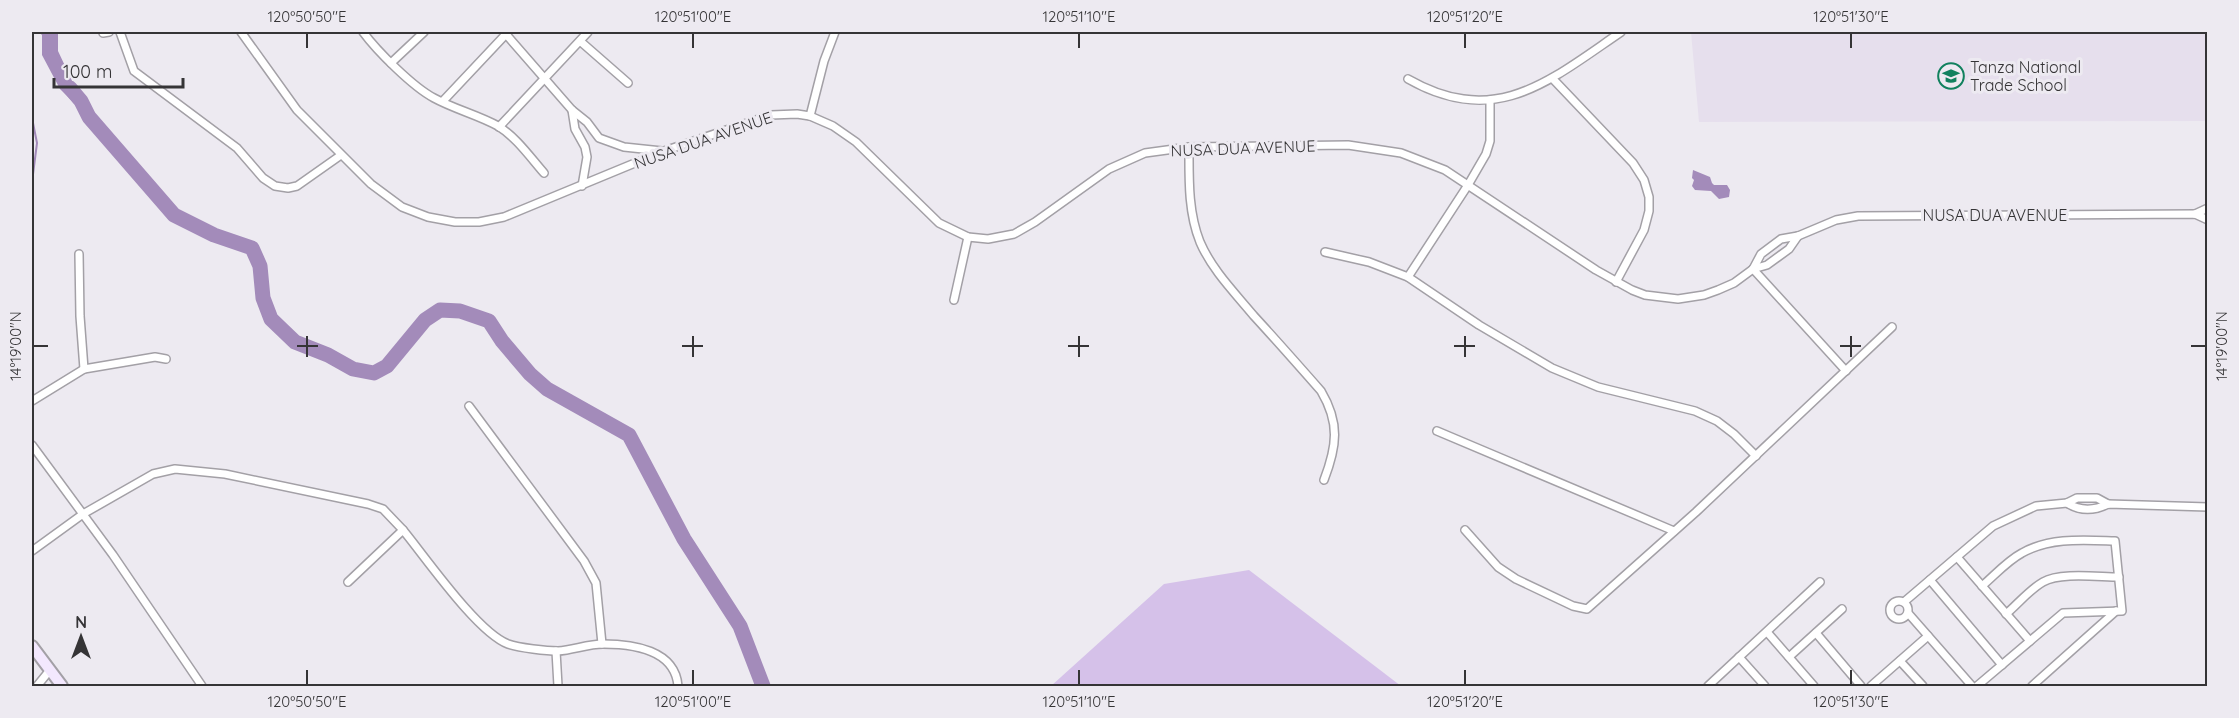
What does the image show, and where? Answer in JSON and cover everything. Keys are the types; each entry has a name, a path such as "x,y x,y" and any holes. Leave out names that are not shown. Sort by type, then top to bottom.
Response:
{"main road":[{"path":"32,646 62,687"}],"street":[{"path":"120,32 134,71 237,148 263,178 275,186 297,186 341,155"},
{"name":"NUSA DUA AVENUE","path":"241,32 297,110 371,184 402,207 428,217 455,222 479,222 504,217 664,151 771,115 797,114 810,116 833,126 856,142 939,223 968,237 988,239 1014,234 1035,222 1109,169 1145,153 1189,147 1348,145 1401,153 1445,170 1616,282 1645,295 1678,299 1704,295 1718,290 1734,283 1753,269 1767,265 1789,249 1798,236"},
{"path":"363,32 391,63 418,87 434,99 499,127 518,143 543,173"},
{"path":"391,63 424,32"},
{"path":"442,101 506,32 572,110 587,122 598,138 624,147 664,151"},
{"path":"499,127 588,32"},
{"path":"810,116 824,61 835,32"},
{"path":"1408,79 1425,89 1447,97 1490,100 1520,94 1553,79 1621,32"},
{"path":"579,41 628,83"},
{"path":"1553,79 1633,163 1644,180 1649,197 1649,211 1644,230 1616,282"},
{"path":"1408,277 1486,154 1490,141 1490,100"},
{"path":"572,110 574,129 585,147 587,157 582,186"},
{"path":"585,147 598,138"},
{"path":"1189,147 1193,218 1201,243 1213,265 1229,286 1321,391 1333,416 1336,439 1333,458 1324,480"},
{"name":"NUSA DUA AVENUE","path":"1753,269 1761,254 1781,239 1798,236 1836,220 1858,216 2195,214 2208,208"},
{"name":"NUSA DUA AVENUE","path":"2195,214 2208,220"},
{"path":"954,300 968,237"},
{"path":"1325,252 1369,262 1408,277 1479,326 1552,368 1598,387 1695,411 1717,421 1756,456"},
{"path":"79,254 84,369"},
{"path":"1753,269 1846,371"},
{"path":"1465,530 1498,567 1516,579 1573,606 1587,609 1756,456 1892,327"},
{"path":"32,401 84,369 155,357 166,359"},
{"path":"469,406 584,561 596,583 602,644"},
{"path":"1437,431 1674,531"},
{"path":"32,445 113,555 202,687"},
{"path":"32,551 83,514 153,474 175,469 225,474 368,504 383,509 404,530 474,617 491,634 509,644 556,651 602,644 652,650 671,666 678,687"},
{"path":"1904,602 1993,526 2036,506 2067,503 2077,498 2097,498 2108,504"},
{"path":"2067,503 2077,509 2097,509 2108,504 2208,507"},
{"path":"348,582 404,530"},
{"path":"1977,687 2063,613 2122,611 2115,541 2066,541 2042,544 2022,553 1982,586"},
{"path":"1957,557 2030,641"},
{"path":"2006,614 2047,580 2068,577 2119,577"},
{"path":"1930,580 2002,665"},
{"path":"1708,687 1717,684 1739,657 1820,582"},
{"path":"1904,602 1908,607 1905,618 1899,619 1891,615 1890,609 1893,603 1904,602"},
{"path":"1789,657 1842,609"},
{"path":"2032,687 2116,611"},
{"path":"1908,612 1972,687"},
{"path":"1767,632 1814,687"},
{"path":"1816,633 1861,687"},
{"path":"1871,687 1928,636"},
{"path":"556,651 558,687"},
{"path":"1739,657 1765,687"},
{"path":"1900,661 1923,687"},
{"path":"37,687 50,670"}],"shaded area":[{"path":"39,32 58,32 58,51 89,117 174,215 106,143 78,107 60,89 42,55 42,35"},
{"name":"Tanza National Trade School","path":"1691,32 2207,32 2207,121 1699,122"},
{"path":"1693,170 1710,177 1714,185 1727,185 1730,190 1729,197 1719,199 1711,191 1695,190 1692,186"},
{"path":"1249,570 1401,686 1051,686 1164,584"}],"waterway":[{"path":"70,88 81,101 89,117 174,215 214,235 252,248 260,266 263,298 271,319 295,342 328,355 353,369 374,373 387,366 425,320 440,310 460,311 489,321 502,341 530,374 547,389 629,435 684,539 740,626 763,686"},
{"path":"32,118 37,143 32,182"}],"place":[{"name":"Tanza National Trade School","path":"1951,76"}]}
